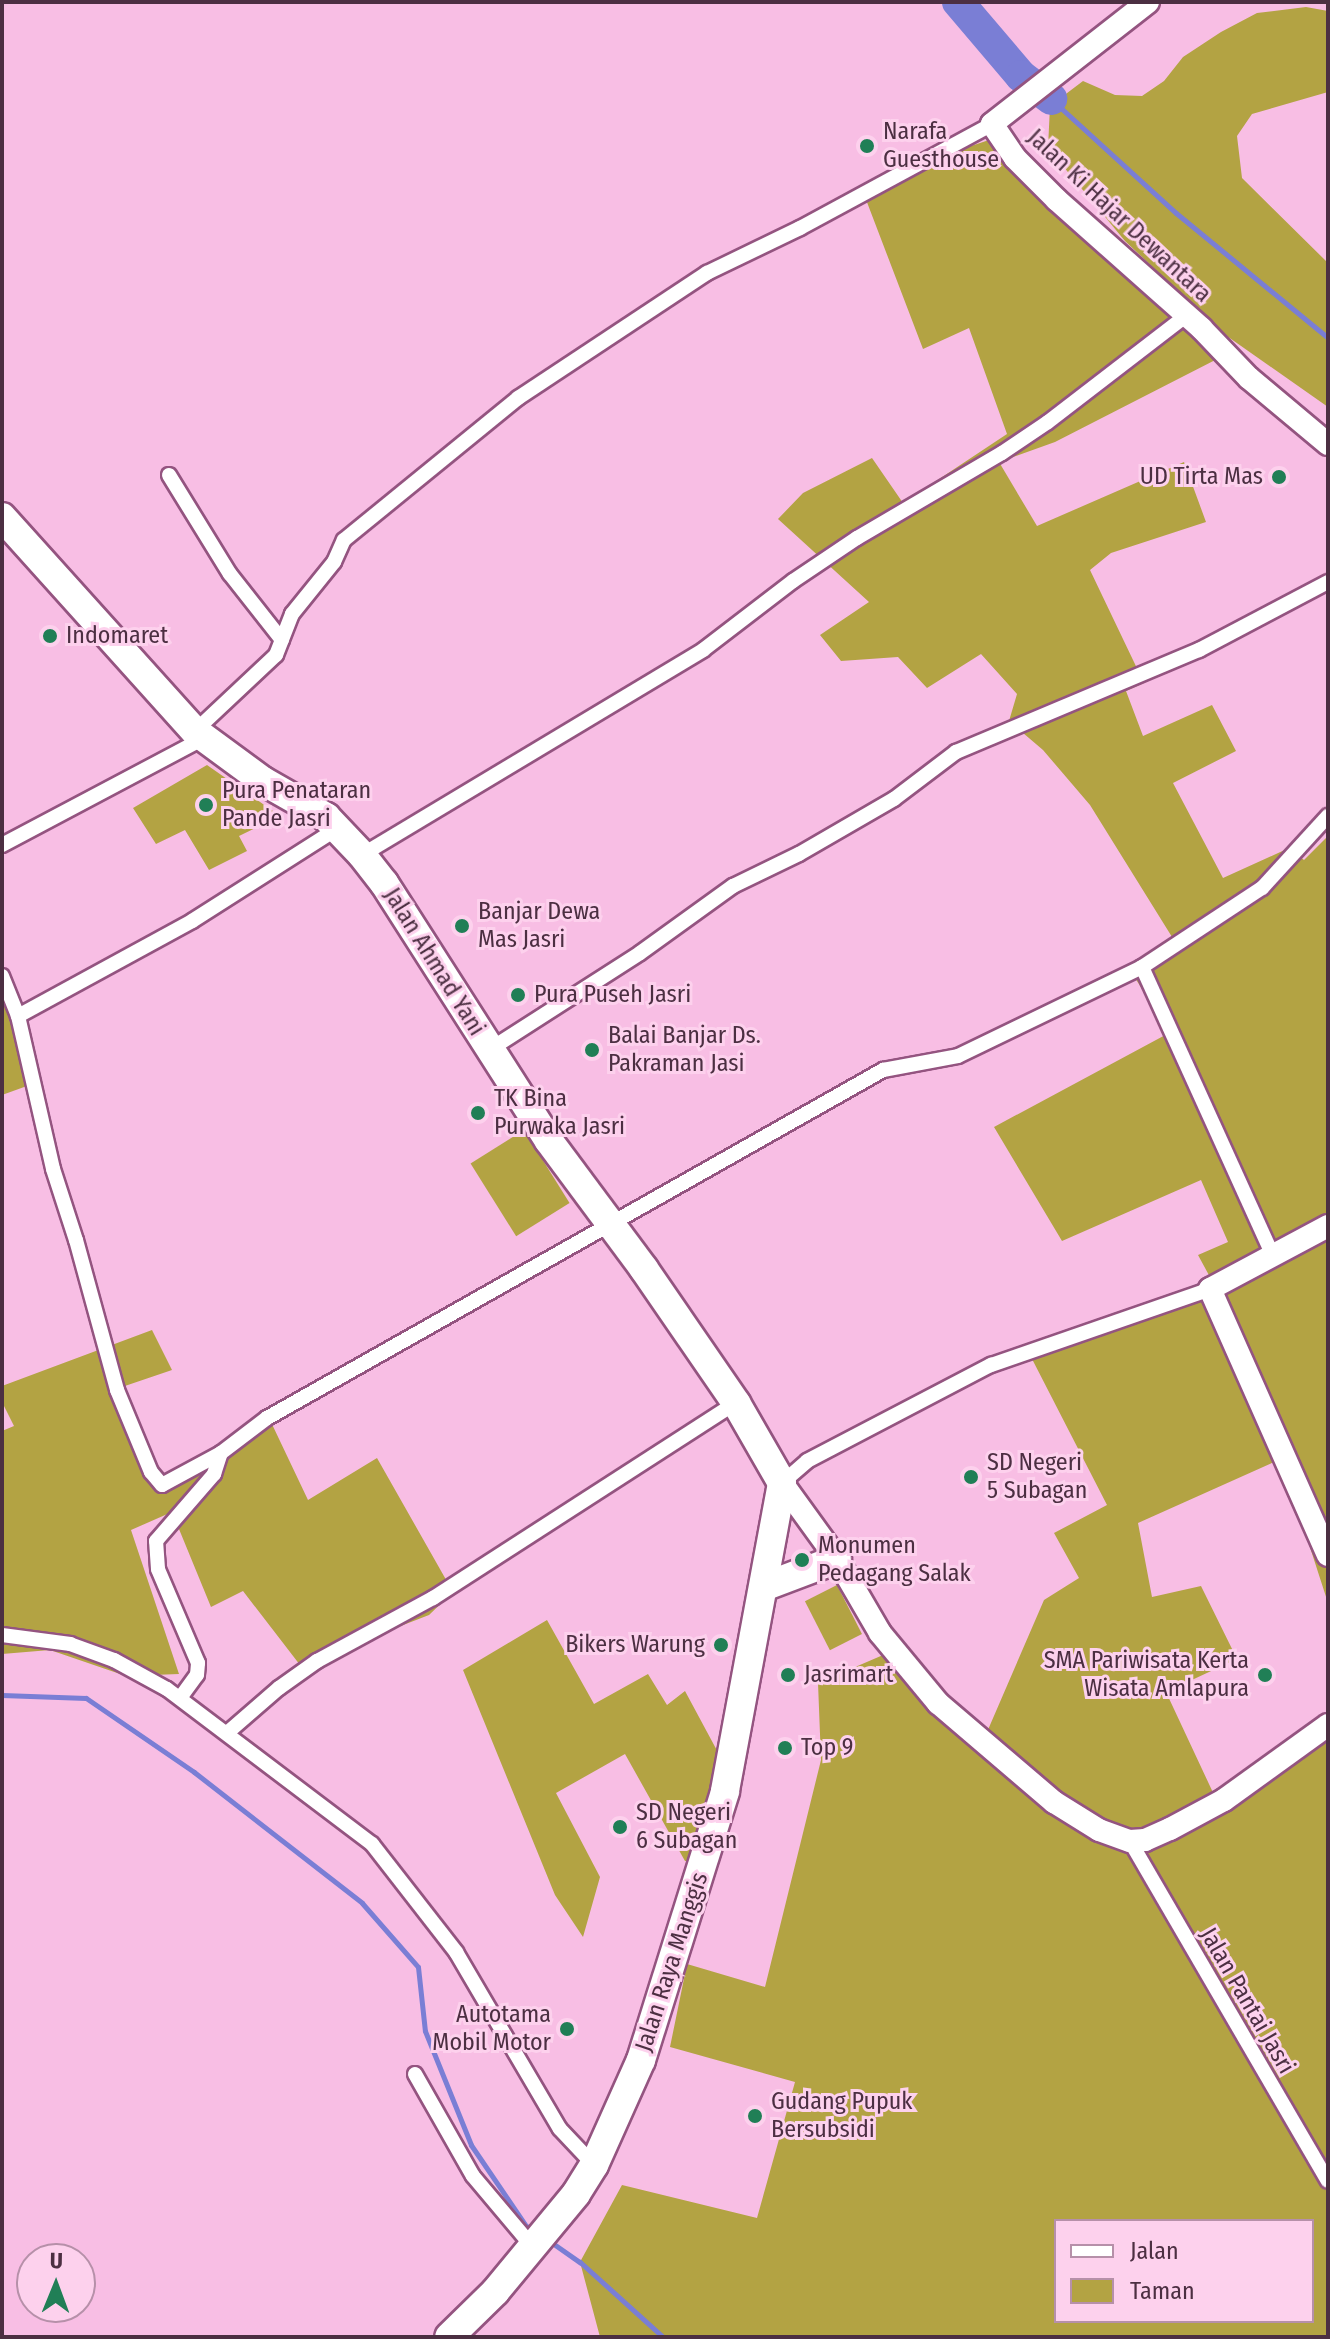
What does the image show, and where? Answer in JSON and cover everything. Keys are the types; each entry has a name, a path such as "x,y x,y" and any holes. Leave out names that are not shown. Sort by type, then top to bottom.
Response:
{"highway":[{"name":"Jalan Ahmad Yani","path":"2,517 200,734 240,765 326,817 362,855 384,883 489,1050 736,1403 782,1483"},
{"name":"Jalan Raya Manggis","path":"449,2337 495,2292 576,2194 594,2165 624,2100 660,2007 725,1792 766,1586 782,1483"},
{"path":"766,1586 837,1559"}],"street":[{"name":"Jalan Ki Hajar Dewantara","path":"1148,2 1052,73 992,124 1006,147 1057,200 1187,315 1249,378 1328,444"},
{"path":"2,845 200,734 276,655 292,614 334,562 344,540 366,518 518,398 707,273 800,228 992,124"},
{"path":"362,855 690,658 793,581 907,508 1002,453 1187,315"},
{"path":"169,475 230,574 282,640"},
{"path":"489,1050 640,953 733,886 799,854 894,799 956,752 1199,650 1328,582"},
{"path":"2,976 18,1016 53,1169 117,1390 157,1484 167,1484 221,1453 267,1418 883,1070 958,1056 1142,967 1262,888 1328,816"},
{"path":"18,1016 192,921 338,828"},
{"path":"1142,967 1273,1256"},
{"path":"1328,1226 1210,1289 991,1365 807,1461 782,1483 837,1559 895,1653 970,1734 1054,1802 1099,1830 1130,1841 1152,1837 1224,1800 1328,1725"},
{"path":"1210,1289 1324,1533 1328,1555"},
{"path":"227,1733 279,1688 317,1661 433,1598 736,1403"},
{"path":"180,1698 197,1675 198,1663 158,1569 156,1541 214,1474 221,1453"},
{"path":"2,1635 70,1644 99,1655 180,1698 385,1857 456,1952 560,2129 594,2165"},
{"name":"Jalan Pantai Jasri","path":"1130,1841 1328,2181"},
{"path":"415,2074 473,2176 535,2243"}],"green space":[{"path":"1306,7 1328,11 1328,92 1252,114 1237,136 1242,178 1328,263 1328,407 1224,334 1125,241 1048,148 1050,106 1083,81 1115,95 1142,96 1164,81 1183,57 1221,32 1257,13"},
{"path":"995,138 1225,355 1055,442 999,462 1037,526 1184,462 1206,522 1111,553 1090,570 1144,683 1126,691 1143,736 1212,705 1236,751 1173,783 1223,878 1289,848 1304,860 1328,836 1328,1603 1307,1538 1274,1462 1138,1523 1152,1597 1201,1586 1237,1659 1166,1692 1216,1799 1328,1723 1328,2337 600,2337 580,2262 622,2185 757,2218 795,2082 670,2047 687,1964 765,1987 821,1760 818,1683 904,1646 984,1739 1044,1600 1079,1578 1054,1533 1107,1505 1031,1357 1217,1290 1198,1255 1228,1242 1201,1180 1062,1241 994,1127 1169,1033 1129,968 1177,945 1090,805 1043,750 1009,721 1017,694 981,654 927,688 898,657 841,661 820,635 869,602 778,519 803,493 872,458 903,503 1007,434 969,328 923,349 865,197 959,150"},
{"path":"207,765 280,816 239,836 247,851 209,870 185,830 156,844 133,808"},
{"path":"2,960 38,1082 2,1095"},
{"path":"524,1130 570,1203 516,1236 471,1163"},
{"path":"152,1330 172,1370 119,1388 160,1480 270,1420 308,1500 377,1458 453,1592 429,1615 300,1665 243,1591 211,1607 172,1512 131,1530 179,1674 126,1676 50,1650 2,1654 2,1431 14,1426 2,1402 2,1386"},
{"path":"837,1585 862,1634 830,1650 805,1601"},
{"path":"547,1620 594,1704 648,1674 667,1705 685,1691 728,1771 710,1864 685,1861 625,1754 556,1793 600,1877 583,1937 555,1895 463,1670"}],"waterway":[{"path":"958,2 1021,76 1051,99"},
{"path":"1051,99 1176,213 1328,338"},
{"path":"2,1695 86,1698 194,1772 362,1903 418,1967 425,2031 471,2145 526,2226 533,2230"},
{"path":"548,2240 580,2262 663,2337"}],"place":[{"name":"Narafa Guesthouse","path":"867,146"},
{"name":"UD Tirta Mas","path":"1279,477"},
{"name":"Indomaret","path":"50,636"},
{"name":"Pura Penataran Pande Jasri","path":"206,805"},
{"name":"Banjar Dewa Mas Jasri","path":"462,926"},
{"name":"Pura Puseh Jasri","path":"518,995"},
{"name":"Balai Banjar Ds. Pakraman Jasi","path":"592,1050"},
{"name":"TK Bina Purwaka Jasri","path":"478,1113"},
{"name":"SD Negeri 5 Subagan","path":"971,1477"},
{"name":"Monumen Pedagang Salak","path":"802,1560"},
{"name":"Bikers Warung","path":"721,1645"},
{"name":"Jasrimart","path":"788,1675"},
{"name":"SMA Pariwisata Kerta Wisata Amlapura","path":"1265,1675"},
{"name":"Top 9","path":"785,1748"},
{"name":"SD Negeri 6 Subagan","path":"620,1827"},
{"name":"Autotama Mobil Motor","path":"567,2029"},
{"name":"Gudang Pupuk Bersubsidi","path":"755,2116"}]}
